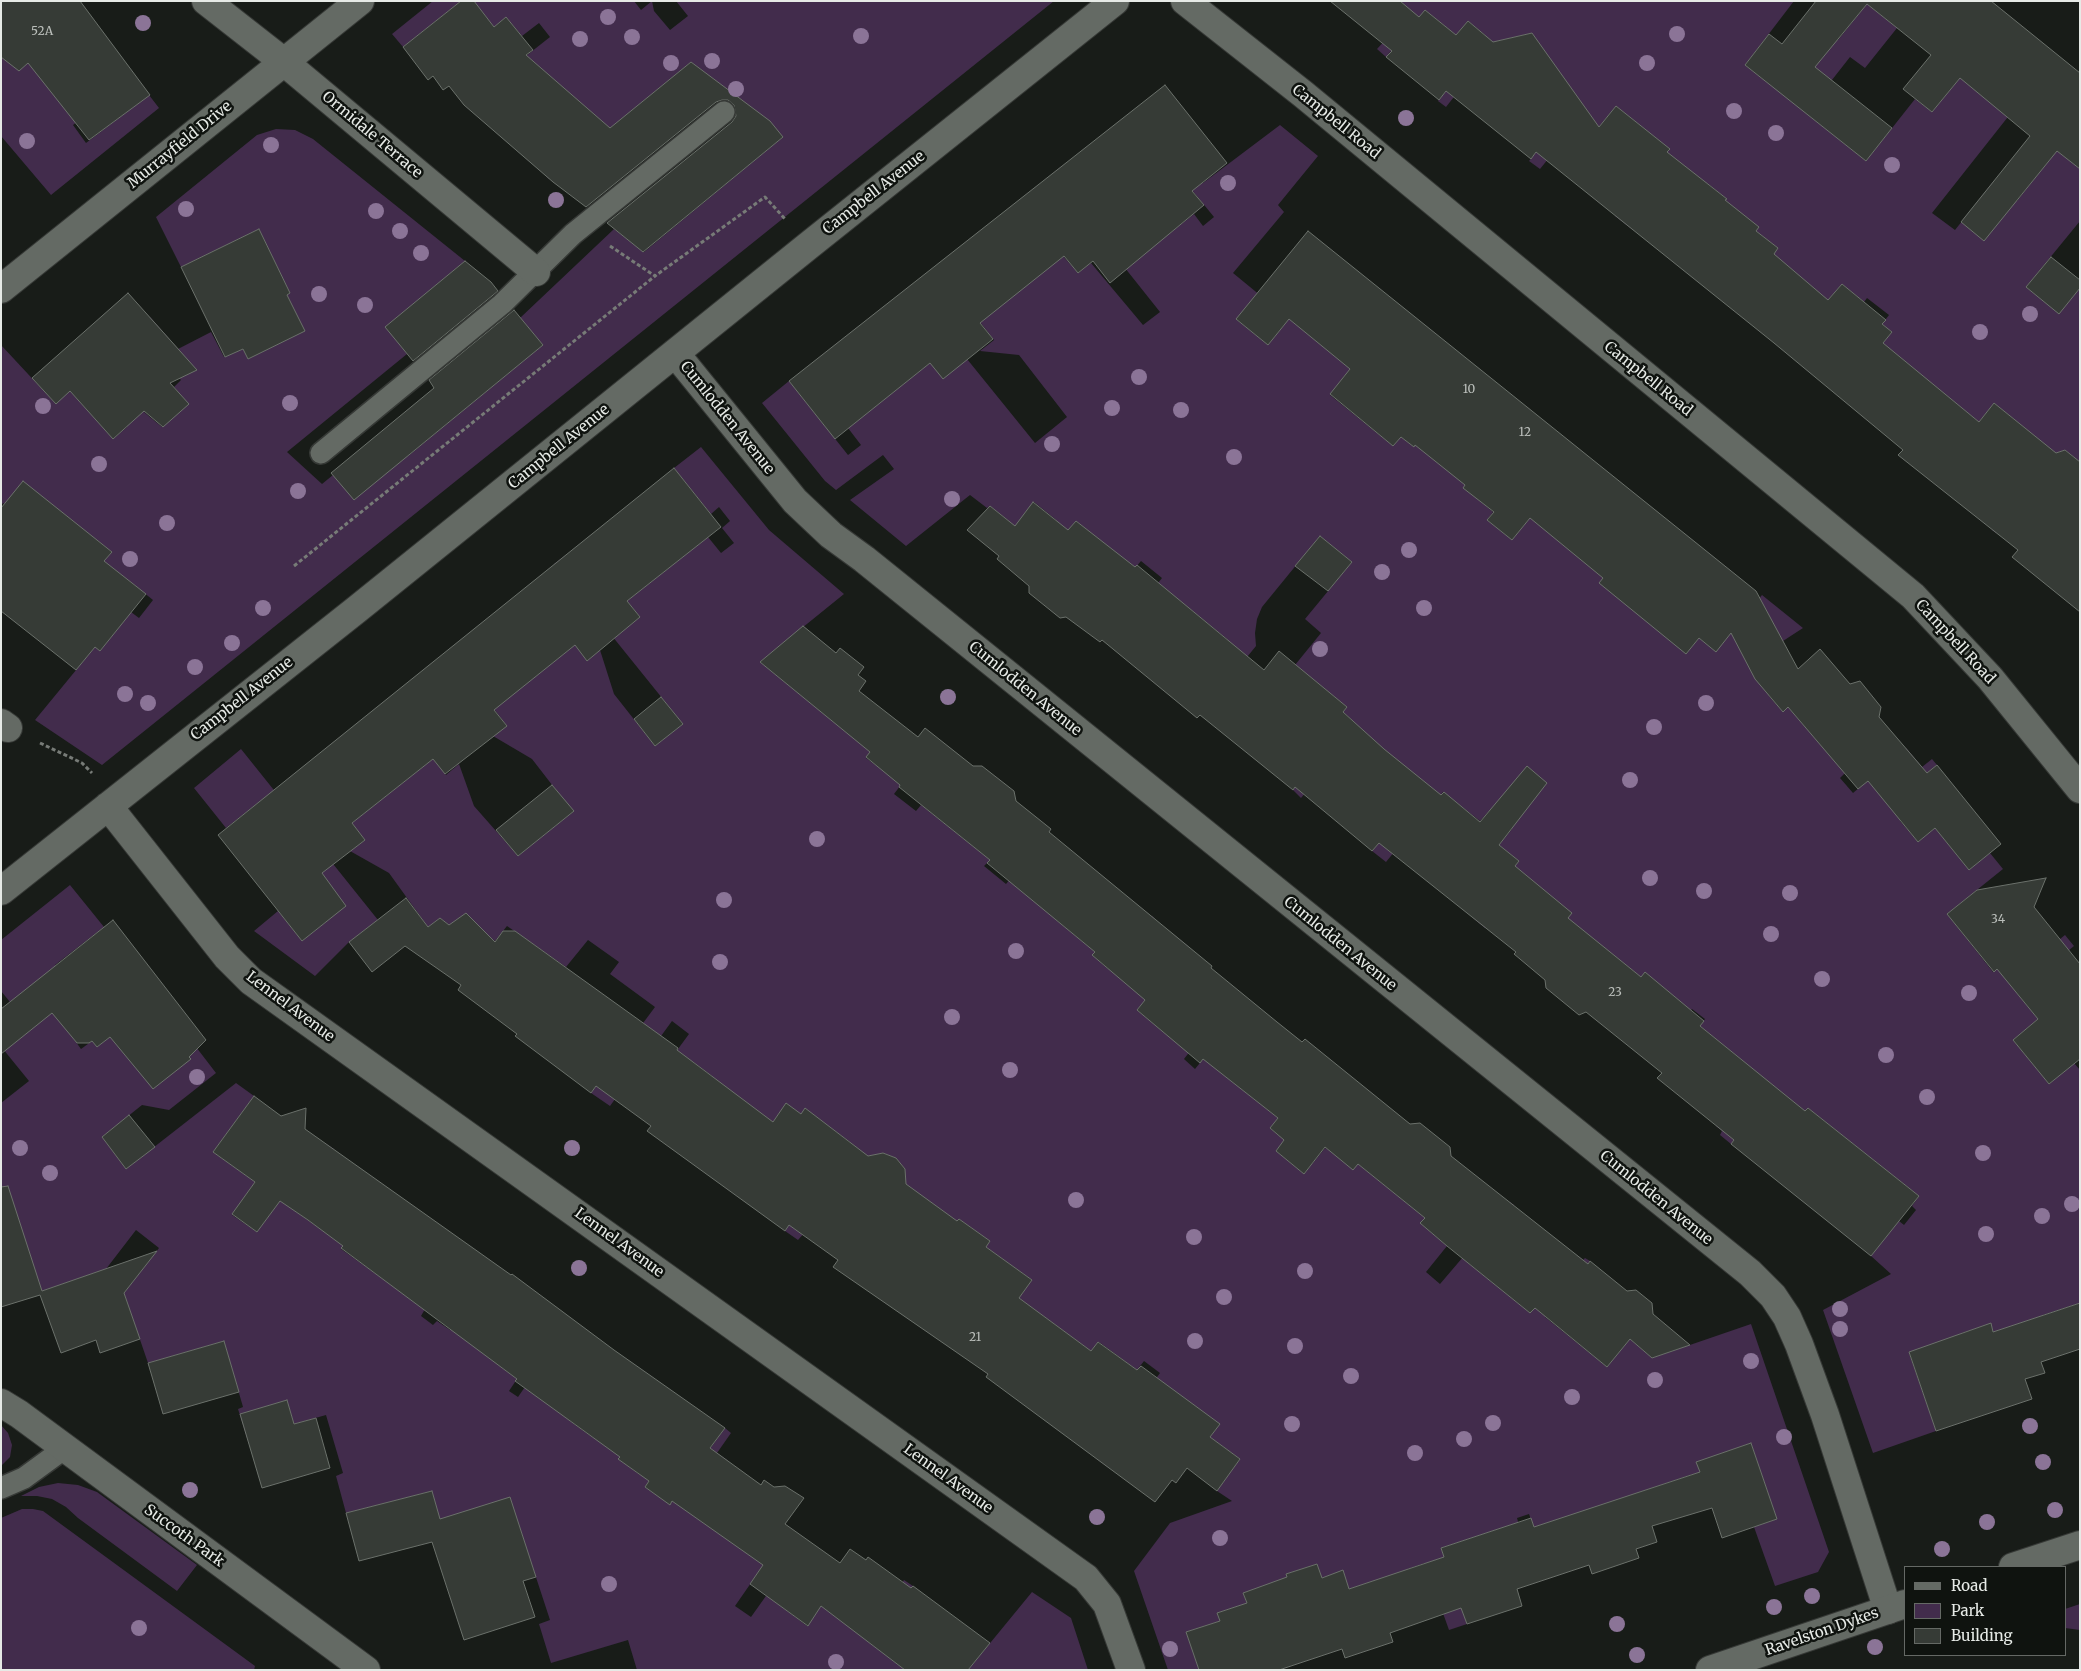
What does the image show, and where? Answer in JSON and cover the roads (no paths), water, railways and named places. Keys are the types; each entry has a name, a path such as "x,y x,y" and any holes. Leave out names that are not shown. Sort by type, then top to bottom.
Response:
{"street":[{"name":"Ormidale Terrace","path":"206,1 284,62 536,272"},
{"name":"Murrayfield Drive","path":"1,289 360,1"},
{"name":"Campbell Avenue","path":"1,891 356,610 1116,1"},
{"name":"Campbell Road","path":"1185,1 1303,94 1913,596 1990,678 2080,789"},
{"name":"Cumlodden Avenue","path":"675,353 795,501 831,535 864,559 1750,1273 1767,1290 1787,1317 1799,1344 1897,1607"},
{"name":"Lennel Avenue","path":"108,806 228,957 251,981 1086,1578 1099,1592 1113,1616 1131,1670"},
{"name":"Succoth Park","path":"1,1403 366,1670"},
{"path":"2017,1566 2080,1545"},
{"name":"Ravelston Dykes","path":"1710,1670 1897,1607"}],"lane":[{"path":"321,453 502,304 573,234 724,112"},
{"path":"1,1488 24,1478 65,1448"}]}
